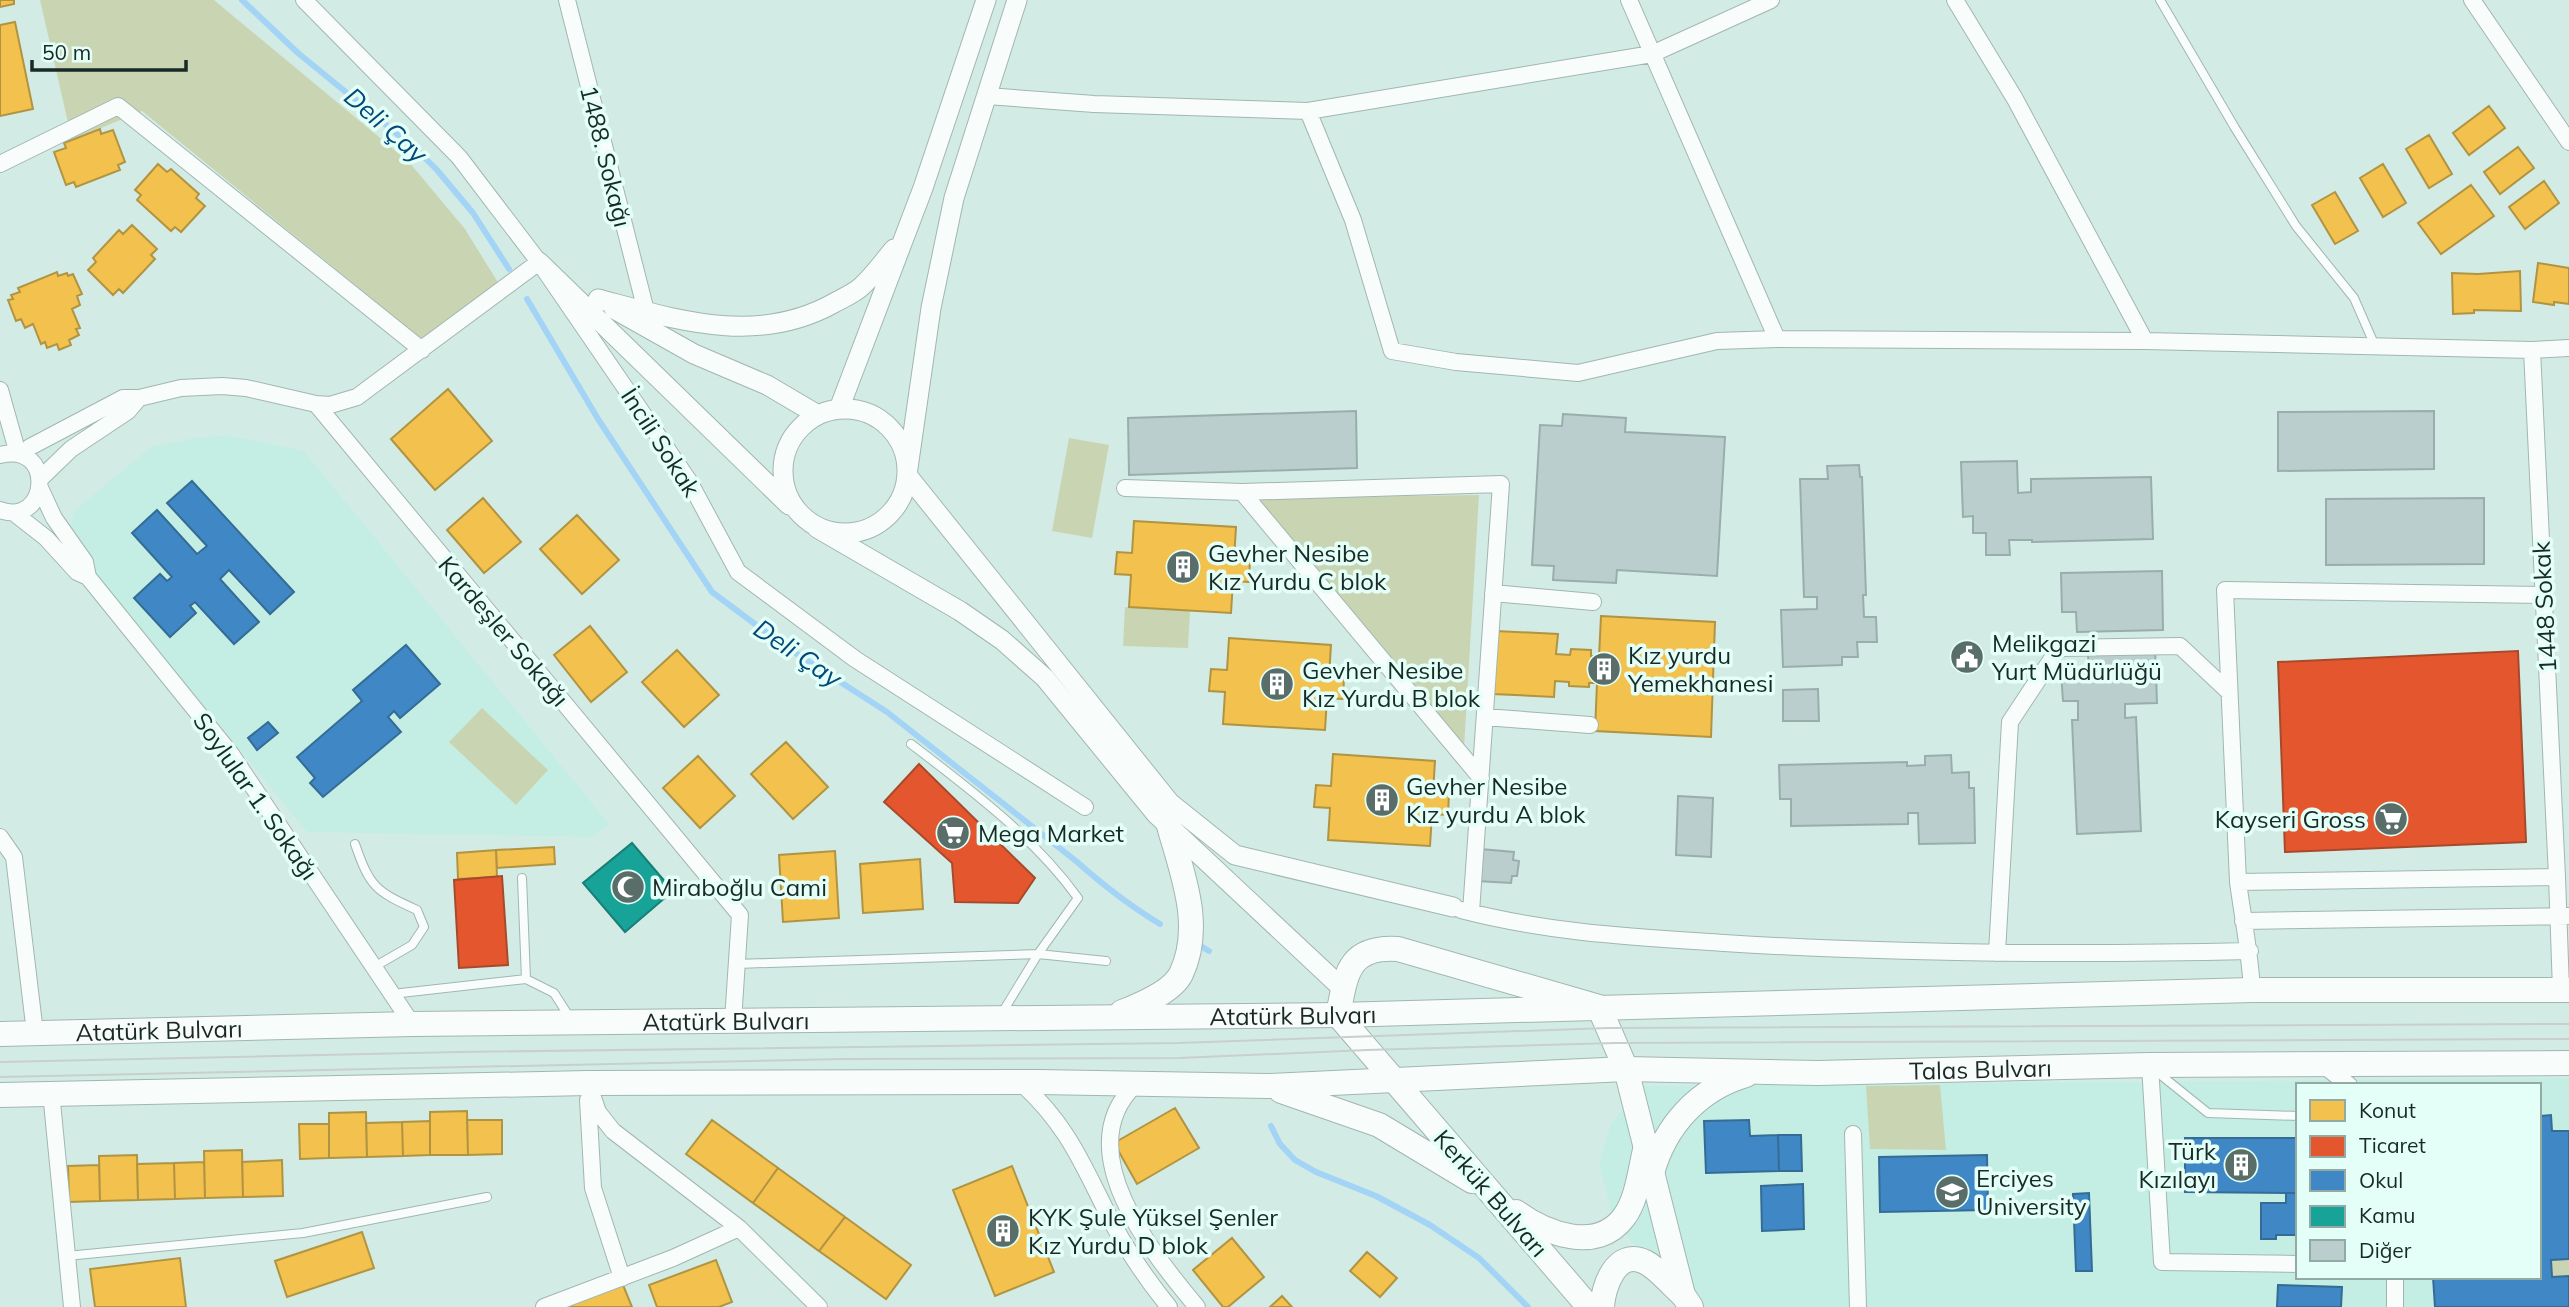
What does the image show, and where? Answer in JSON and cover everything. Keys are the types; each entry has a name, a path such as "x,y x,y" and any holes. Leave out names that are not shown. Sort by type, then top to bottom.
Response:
{"main road":[{"path":"1107,1018 1152,1001 1180,976 1190,940 1191,908 1169,826"},
{"path":"1338,1016 1349,967 1359,957 1374,950 1398,949 1599,1007 2252,990 2565,990"},
{"path":"1599,1007 1626,1069 1687,1301"},
{"name":"Atatürk Bulvarı","path":"0,1034 412,1024 1338,1016 1599,1007"},
{"name":"Kerkük Bulvarı","path":"1338,1016 1589,1307"},
{"name":"Talas Bulvarı","path":"1392,1080 1626,1069 1818,1073 2150,1065 2569,1063"},
{"path":"1652,1173 1664,1140 1688,1108 1721,1084 1758,1072"},
{"path":"0,1094 588,1083 1020,1082 1268,1086 1392,1080"},
{"path":"1268,1086 1380,1125 1493,1194 1521,1216 1550,1232 1578,1237 1599,1235 1616,1226 1629,1209 1646,1148"},
{"path":"1602,1307 1608,1278 1620,1264 1634,1260 1646,1262 1687,1301"}],"street":[{"name":"İncili Sokak","path":"304,0 459,157 539,262 689,481 738,572 855,659 1085,807"},
{"name":"1488. Sokağı","path":"568,0 646,311"},
{"path":"838,409 923,188 986,0"},
{"path":"817,528 836,533 856,533 875,526 890,514 902,496 931,307 952,210 1017,0"},
{"path":"1629,0 1777,339"},
{"path":"986,96 1094,104 1308,111 1652,54 1771,0"},
{"path":"1955,0 2015,99 2145,341"},
{"path":"2472,0 2569,142"},
{"path":"0,164 118,106 422,350"},
{"path":"1308,111 1353,220 1392,351 1456,362 1578,373 1717,341 1777,339 2145,341 2532,350 2569,348"},
{"path":"598,299 675,318 737,327 783,324 825,308 860,288 904,238"},
{"path":"539,262 682,347 767,385 818,415"},
{"path":"0,455 20,455 30,447 122,398 139,398 181,388 246,388 330,405 357,397 539,262"},
{"path":"539,262 801,516 960,611 1002,640 1045,678 1156,814 1343,989"},
{"name":"1448 Sokak","path":"2532,350 2557,877 2564,916 2565,990"},
{"name":"Soylular 1. Sokağı","path":"0,390 20,455 32,463 54,518 85,562 88,577"},
{"path":"7,512 31,505 40,484 71,449 128,411 139,398"},
{"name":"Kardeşler Sokağı","path":"316,404 740,915 733,1021"},
{"path":"801,516 789,501 783,482 783,462 789,443 800,428 818,415 838,409 860,411 880,420 895,435 905,454 907,475 1170,803 1235,855 1534,927 1612,936 1776,946 1997,954 2250,951"},
{"path":"1125,488 1242,492 1501,484 1480,778 1462,910"},
{"path":"1242,492 1480,778"},
{"name":"Soylular 1. Sokağı","path":"7,512 46,538 77,572 88,577 231,754 412,1024"},
{"path":"2252,990 2250,951 2238,882 2225,590 2544,595"},
{"path":"1493,593 1593,602"},
{"path":"1997,954 2010,722 2059,648 2180,646 2230,692"},
{"path":"1485,717 1590,725"},
{"path":"0,837 14,857 35,1033"},
{"path":"2238,882 2557,877"},
{"path":"2243,921 2564,916"},
{"path":"2322,1063 2346,1083"},
{"path":"2150,1065 2162,1262 2296,1264"},
{"path":"1020,1082 1038,1098 1066,1133 1125,1246 1169,1307"},
{"path":"588,1083 598,1112 613,1131 739,1228 819,1307"},
{"path":"588,1083 593,1188 622,1278"},
{"path":"1136,1084 1117,1106 1109,1131 1116,1178 1150,1246 1164,1268 1197,1307"},
{"path":"51,1092 72,1307"},
{"path":"1853,1134 1857,1307"},
{"path":"544,1307 622,1278 739,1228"},
{"path":"2395,1279 2395,1307"}],"lane":[{"path":"2160,0 2296,226 2354,298 2375,346"},
{"path":"911,744 970,789 1058,870 1079,898 1038,954 1007,1001 999,1019"},
{"path":"355,844 367,879 389,898 417,910 424,927 412,945 374,967"},
{"path":"522,878 526,979"},
{"path":"737,964 1038,954 1107,961"},
{"path":"392,994 526,979 554,992 572,1023"},
{"path":"2150,1065 2207,1113 2296,1116"},
{"path":"67,1256 303,1233 487,1197"}],"shaded area":[{"path":"40,0 214,0 409,162 465,229 502,289 425,342 142,111 72,140"},
{"path":"227,435 304,451 609,824 593,837 307,832 67,539 74,511 151,447 194,438"},
{"path":"1069,438 1109,445 1092,538 1052,531"},
{"path":"1479,495 1464,748 1251,498"},
{"path":"1125,607 1190,610 1188,648 1123,646"},
{"path":"482,708 548,770 516,805 449,742"},
{"name":"Erciyes University","path":"2569,1078 2569,1307 1686,1307 1613,1219 1599,1164 1611,1123 1643,1086"},
{"path":"1940,1085 1946,1150 1870,1149 1866,1086"},
{"path":"2569,1259 2569,1276 2552,1277 2551,1260"}],"building: Konut":[{"path":"0,0 14,0 14,4 0,7"},
{"path":"15,22 33,109 0,116 0,25"},
{"path":"2489,106 2505,128 2469,155 2453,133"},
{"path":"100,129 101,134 113,130 125,162 118,165 120,170 76,187 74,182 66,185 54,152 66,148 64,143"},
{"path":"2429,135 2452,174 2429,188 2406,149"},
{"path":"2518,147 2534,168 2500,194 2484,172"},
{"path":"158,164 167,172 171,169 199,194 196,198 205,206 181,232 175,227 171,231 137,200 141,195 135,190"},
{"path":"2383,164 2406,203 2383,217 2360,178"},
{"path":"2544,181 2559,203 2525,229 2509,207"},
{"path":"2471,185 2494,216 2441,254 2418,223"},
{"path":"2335,192 2358,231 2335,244 2312,205"},
{"path":"132,225 157,249 151,255 155,259 123,293 119,289 113,295 88,270 96,262 93,258 119,230 123,234"},
{"path":"2538,263 2569,268 2569,304 2533,302"},
{"path":"2520,271 2521,311 2474,310 2474,313 2453,314 2452,273"},
{"path":"57,272 58,276 73,274 82,294 77,296 80,305 72,309 80,328 76,329 79,335 69,340 71,345 59,350 57,344 47,348 45,342 41,344 33,324 25,328 21,319 16,321 8,300 13,299 11,295 20,292 18,288"},
{"path":"448,389 492,441 435,490 391,439"},
{"path":"483,498 521,542 484,573 447,530"},
{"path":"577,515 619,560 582,594 540,549"},
{"name":"Gevher Nesibe Kız Yurdu C blok","path":"1134,521 1236,527 1234,559 1250,560 1249,582 1233,581 1231,613 1129,607 1131,575 1115,574 1117,552 1132,553"},
{"name":"Kız yurdu Yemekhanesi","path":"1601,616 1715,622 1711,737 1595,731 1597,683 1589,683 1589,687 1569,686 1569,682 1555,681 1554,697 1493,694 1496,631 1558,634 1556,654 1570,655 1571,649 1591,650 1591,656 1599,657"},
{"path":"590,626 627,672 591,702 554,655"},
{"name":"Gevher Nesibe Kız Yurdu B blok","path":"1229,638 1331,645 1329,676 1344,677 1343,699 1327,698 1325,730 1223,724 1225,692 1209,691 1211,669 1227,670"},
{"path":"677,650 719,695 684,727 642,682"},
{"path":"786,742 828,787 793,819 751,774"},
{"name":"Gevher Nesibe Kız yurdu A blok","path":"1333,754 1435,761 1433,792 1449,793 1448,815 1432,814 1430,846 1328,840 1330,808 1314,807 1316,785 1331,786"},
{"path":"698,756 735,796 700,828 663,788"},
{"path":"554,847 555,864 497,868 496,850"},
{"path":"496,850 497,877 458,879 457,853"},
{"path":"835,851 839,918 783,922 779,855"},
{"path":"920,859 923,909 863,913 860,864"},
{"path":"1175,1108 1199,1148 1137,1184 1114,1143"},
{"path":"467,1111 468,1155 430,1155 430,1112"},
{"path":"366,1112 367,1157 329,1158 329,1113"},
{"path":"467,1120 502,1120 502,1154 468,1155"},
{"path":"712,1120 778,1168 753,1203 686,1154"},
{"path":"430,1121 430,1155 403,1156 402,1122"},
{"path":"402,1122 403,1156 367,1157 366,1123"},
{"path":"299,1124 329,1124 329,1158 300,1159"},
{"path":"242,1150 243,1197 205,1198 204,1151"},
{"path":"137,1155 138,1200 100,1201 99,1156"},
{"path":"282,1160 283,1196 243,1197 242,1162"},
{"path":"204,1162 205,1198 175,1199 174,1163"},
{"path":"174,1163 175,1199 138,1200 137,1164"},
{"path":"99,1165 100,1201 69,1202 68,1166"},
{"name":"KYK Şule Yüksel Şenler Kız Yurdu D blok","path":"1012,1166 1054,1272 995,1296 953,1190"},
{"path":"778,1168 845,1217 819,1251 753,1203"},
{"path":"845,1217 911,1265 886,1299 819,1251"},
{"path":"362,1232 374,1268 287,1297 275,1261"},
{"path":"1232,1238 1264,1277 1228,1307 1223,1307 1193,1270"},
{"path":"1367,1252 1397,1278 1380,1297 1350,1271"},
{"path":"180,1258 186,1307 95,1307 90,1269"},
{"path":"716,1260 732,1302 719,1307 657,1307 649,1285"},
{"path":"621,1280 632,1307 554,1307"},
{"path":"1282,1296 1292,1307 1270,1307"}],"building: Ticaret":[{"path":"2518,651 2526,842 2285,852 2278,662"},
{"name":"Mega Market","path":"919,764 1035,878 1018,903 955,902 952,863 884,802"},
{"path":"502,876 508,965 459,968 454,880"}],"building: Okul":[{"path":"192,481 294,592 270,614 229,570 220,579 259,622 234,644 195,602 190,606 196,613 170,637 134,598 160,574 167,581 172,577 132,533 157,510 197,554 207,546 167,503"},
{"path":"406,645 440,684 400,718 394,711 388,717 401,732 323,797 310,783 315,778 297,757 362,701 353,690"},
{"path":"268,722 278,733 257,750 248,738"},
{"path":"2551,1115 2552,1131 2569,1131 2569,1259 2551,1260 2552,1277 2569,1276 2569,1307 2435,1307 2433,1279 2541,1279 2541,1116"},
{"path":"1749,1120 1750,1136 1778,1135 1779,1171 1706,1173 1704,1121"},
{"path":"1778,1135 1801,1135 1802,1171 1779,1171"},
{"name":"Türk Kızılayı","path":"2185,1138 2296,1138 2296,1193 2185,1192"},
{"path":"1987,1155 1988,1210 1880,1212 1879,1157"},
{"path":"1803,1184 1804,1229 1762,1231 1761,1186"},
{"path":"2089,1193 2092,1271 2076,1271 2073,1194"},
{"path":"2286,1193 2296,1193 2296,1235 2276,1235 2276,1239 2261,1239 2261,1203 2286,1203"},
{"path":"2278,1285 2342,1287 2341,1307 2277,1307"}],"building: Kamu":[{"name":"Miraboğlu Cami","path":"632,843 673,891 625,932 583,883"}],"building: Diğer":[{"path":"1356,411 1357,468 1129,475 1128,418"},
{"path":"2434,411 2434,469 2278,471 2278,412"},
{"path":"1563,414 1626,418 1625,432 1725,437 1717,576 1617,570 1616,583 1553,580 1554,566 1532,565 1540,425 1562,426"},
{"path":"2017,461 2018,493 2031,492 2031,479 2151,477 2153,539 2032,542 2009,540 2010,555 1986,555 1986,533 1973,533 1973,516 1963,517 1961,462"},
{"path":"1859,465 1862,477 1866,595 1863,595 1864,617 1876,617 1877,642 1857,642 1858,657 1842,657 1842,665 1783,667 1781,610 1817,609 1817,597 1804,597 1800,479 1828,479 1827,466"},
{"path":"2484,498 2484,564 2326,565 2326,499"},
{"path":"2162,571 2163,630 2077,632 2076,612 2062,612 2061,573"},
{"path":"2155,647 2157,703 2125,704 2125,718 2136,717 2141,831 2077,834 2072,720 2078,720 2078,701 2063,701 2061,673 2089,672 2088,655"},
{"path":"1818,689 1819,721 1783,721 1783,690"},
{"path":"1951,755 1952,773 1969,772 1969,788 1974,788 1975,843 1919,844 1918,813 1908,813 1908,824 1791,826 1791,799 1780,799 1779,765 1907,762 1907,766 1925,765 1925,756"},
{"path":"1678,796 1713,798 1711,857 1676,855"},
{"path":"1480,849 1514,852 1513,860 1519,861 1517,876 1512,876 1511,883 1477,881"}],"waterway":[{"name":"Deli Çay","path":"242,0 298,53 418,151 437,170 473,213 509,269"},
{"name":"Deli Çay","path":"527,299 598,419 712,592 786,647 887,712 1107,887 1160,924"},
{"name":"Deli Çay","path":"1199,945 1209,951"},
{"path":"1271,1126 1280,1144 1295,1160 1316,1172 1376,1196 1430,1225 1479,1258 1528,1307"}],"tram line":[{"path":"0,1062 458,1052 1178,1043 1608,1028 2569,1024"},
{"path":"0,1077 844,1059 1179,1058 1615,1043 2569,1039"}],"place":[{"name":"Gevher Nesibe Kız Yurdu C blok","path":"1183,567"},
{"name":"Melikgazi Yurt Müdürlüğü","path":"1967,657"},
{"name":"Kız yurdu Yemekhanesi","path":"1604,669"},
{"name":"Gevher Nesibe Kız Yurdu B blok","path":"1277,684"},
{"name":"Gevher Nesibe Kız yurdu A blok","path":"1382,800"},
{"name":"Kayseri Gross","path":"2391,819"},
{"name":"Mega Market","path":"953,833"},
{"name":"Miraboğlu Cami","path":"628,887"},
{"name":"Türk Kızılayı","path":"2241,1165"},
{"name":"Erciyes University","path":"1952,1192"},
{"name":"KYK Şule Yüksel Şenler Kız Yurdu D blok","path":"1003,1231"}]}
